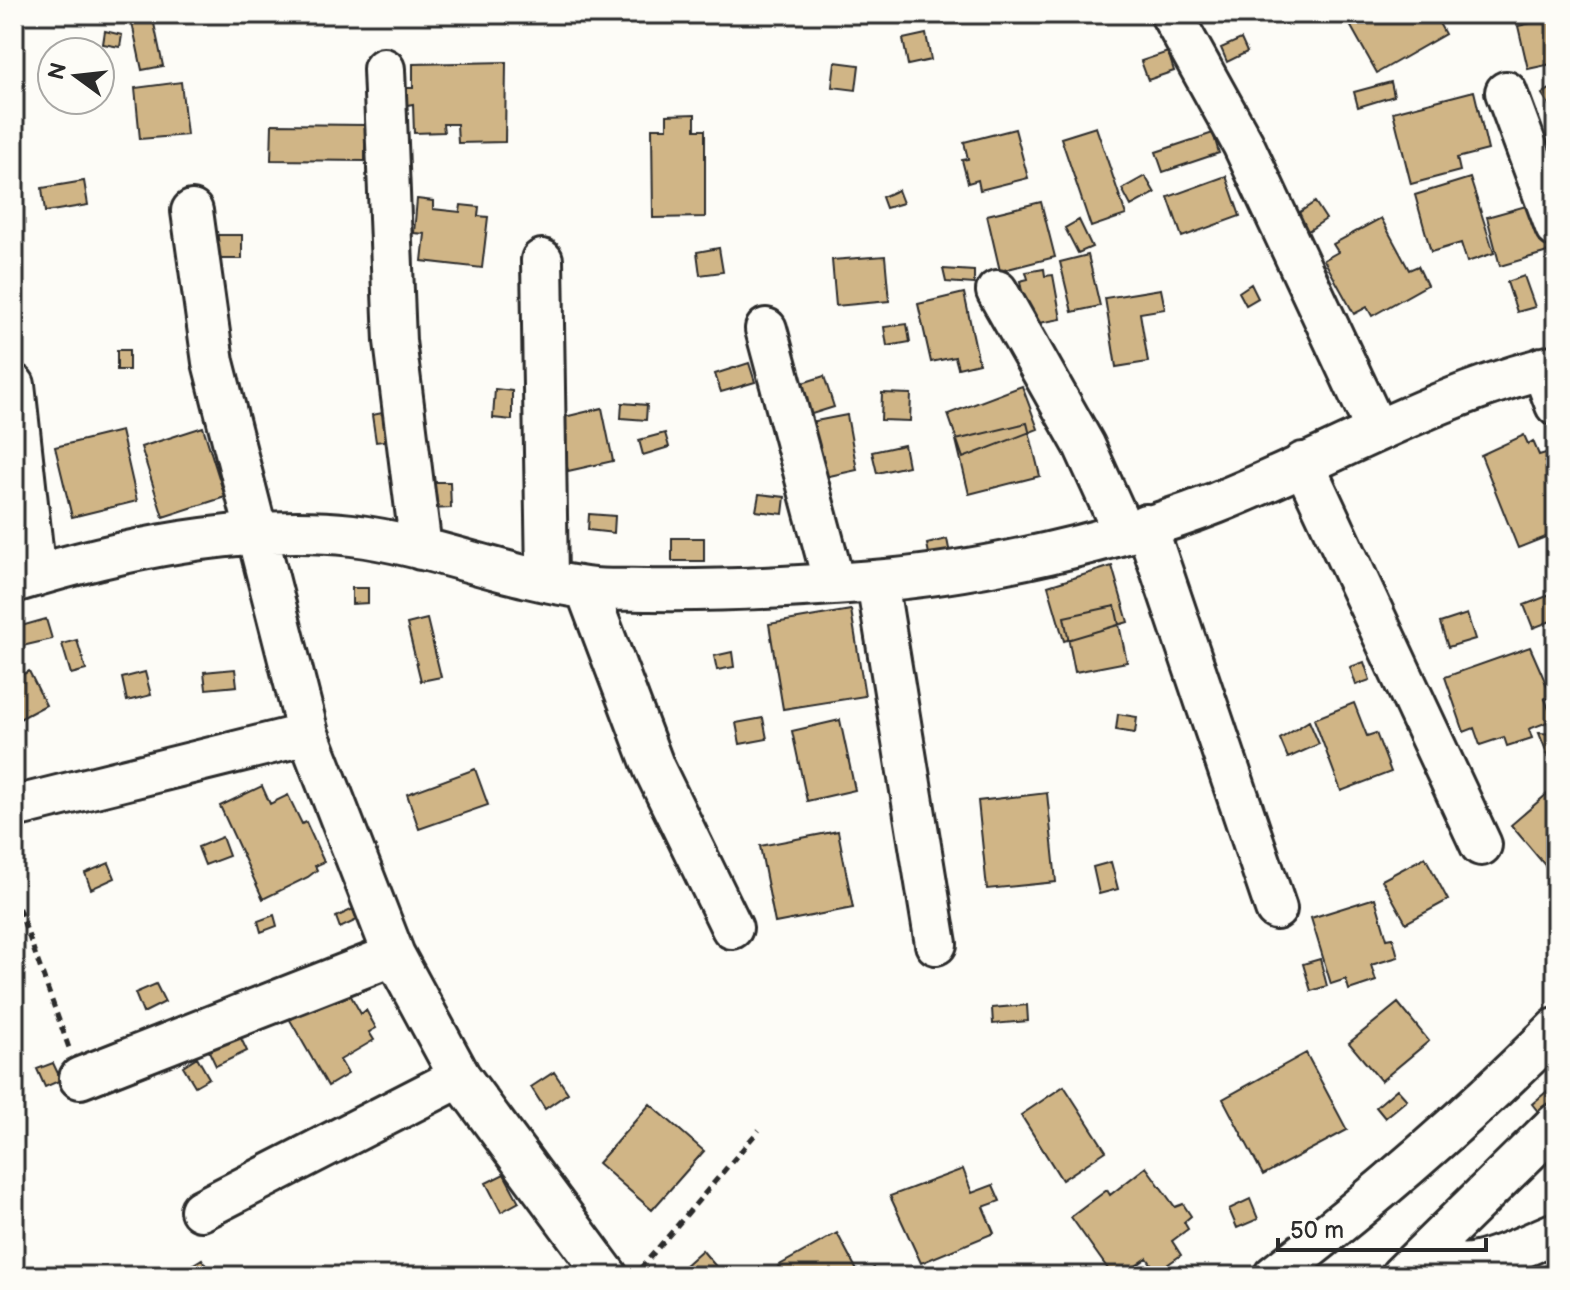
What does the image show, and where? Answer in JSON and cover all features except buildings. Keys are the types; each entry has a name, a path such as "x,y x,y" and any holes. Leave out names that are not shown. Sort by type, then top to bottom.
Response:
{"street":[{"path":"1171,14 1243,144 1376,429"},
{"path":"384,69 395,341 421,549"},
{"path":"1506,92 1556,227"},
{"path":"192,211 213,362 308,734 394,955 460,1077 607,1276"},
{"path":"542,260 547,579"},
{"path":"997,291 1134,528 1276,909"},
{"path":"766,329 834,583"},
{"path":"14,385 25,579 101,558 256,535 353,536 586,588 714,591 877,581 1040,554 1214,503 1376,429 1549,367 1556,405"},
{"path":"1303,463 1481,845"},
{"path":"877,581 936,944"},
{"path":"586,588 654,768 732,928"},
{"path":"14,807 308,734"},
{"path":"80,1078 394,955"},
{"path":"1274,1276 1380,1193 1556,1029"},
{"path":"201,1210 460,1077"},
{"path":"1401,1276 1556,1124"},
{"path":"1435,1246 1447,1260 1457,1264 1475,1264 1556,1233"}],"path":[{"path":"14,895 80,1078"},
{"path":"634,1276 759,1130"}]}
